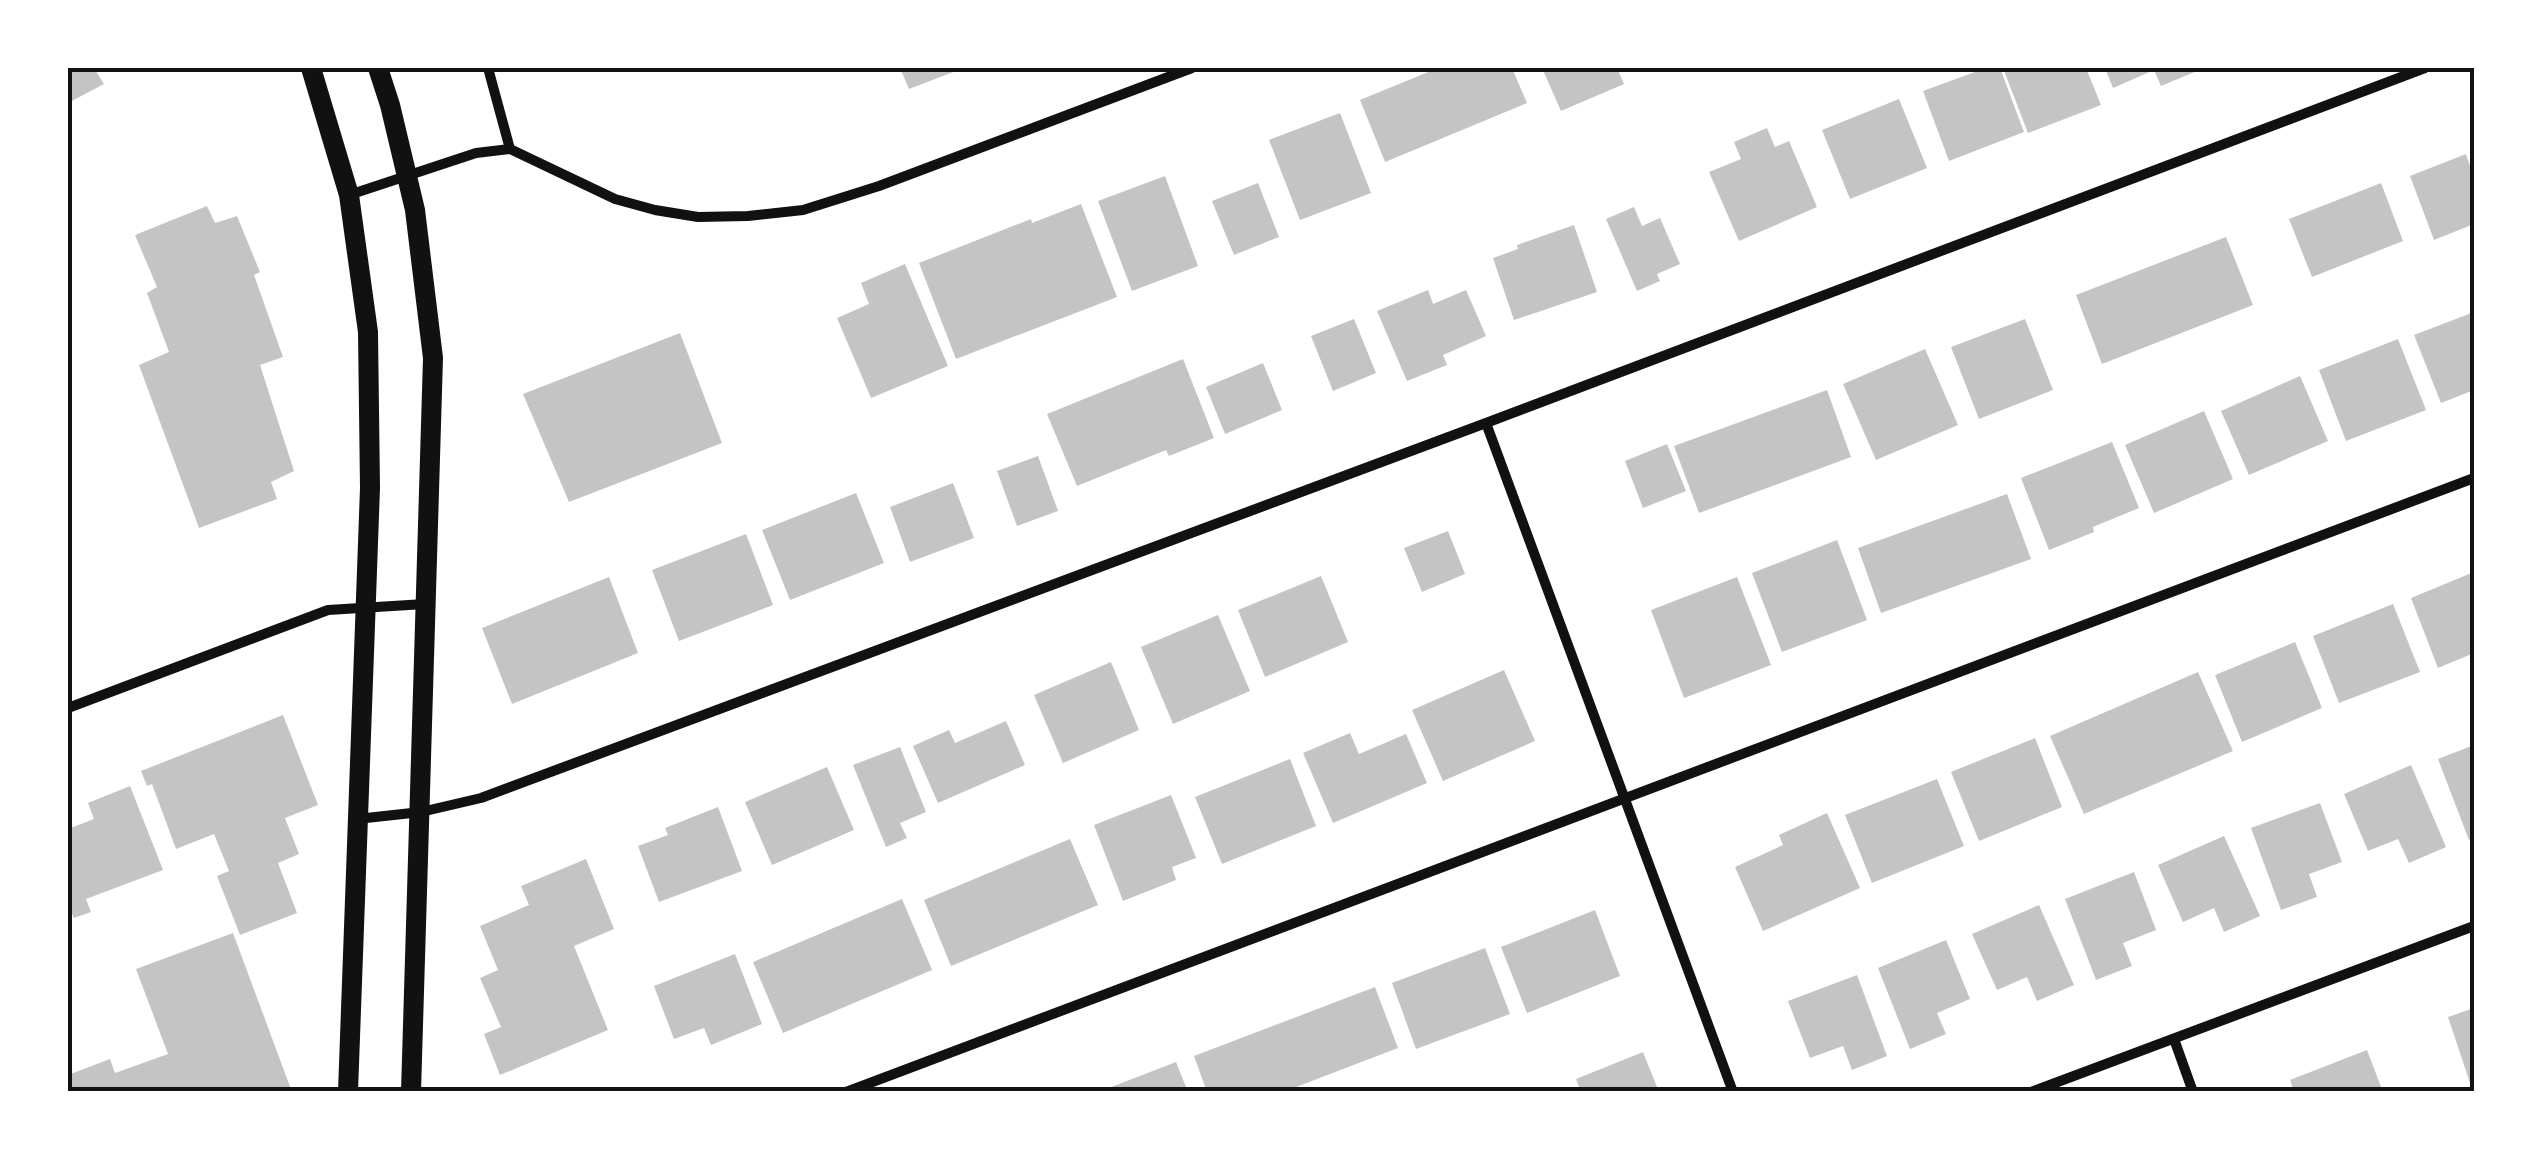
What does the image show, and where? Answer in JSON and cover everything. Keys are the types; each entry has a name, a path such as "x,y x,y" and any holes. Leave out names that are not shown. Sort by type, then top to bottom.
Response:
{"main road":[{"path":"311,68 350,195 368,332 371,440 348,1092"},
{"path":"378,68 408,177 424,268 432,358 412,1092"}],"street":[{"path":"488,68 510,149"},
{"path":"350,195 486,150 510,149 615,199 698,216 803,210 878,186 1192,68"},
{"path":"357,819 421,812 481,798 2425,68"},
{"path":"1486,423 1733,1092"},
{"path":"846,1092 2474,478"},
{"path":"68,708 328,610 426,604"},
{"path":"2031,1092 2474,926"},
{"path":"2174,1039 2193,1092"}],"building":[{"path":"68,68 94,68 104,84 68,103"},
{"path":"900,68 964,68 909,89"},
{"path":"1438,68 1512,68 1527,103 1385,162 1360,100"},
{"path":"1542,68 1617,68 1624,84 1561,111"},
{"path":"1986,68 2000,68 2024,132 1949,161 1923,91"},
{"path":"2003,68 2086,68 2101,105 2028,133"},
{"path":"2105,68 2204,68 2161,86 2154,70 2113,88"},
{"path":"1899,99 1927,168 1850,199 1822,130"},
{"path":"1340,113 1371,193 1300,220 1269,140"},
{"path":"1767,128 1775,147 1789,141 1817,207 1739,241 1709,172 1741,159 1734,142"},
{"path":"2466,154 2474,178 2474,224 2434,240 2410,176"},
{"path":"1165,176 1198,266 1132,291 1098,201"},
{"path":"1258,183 1279,237 1234,255 1212,201"},
{"path":"2381,183 2403,241 2312,277 2289,219"},
{"path":"1081,204 1117,297 956,359 919,263 1031,219 1032,223"},
{"path":"207,206 215,223 237,216 260,272 254,275 283,357 260,365 294,471 271,482 277,499 199,528 139,365 169,352 147,293 157,287 135,235"},
{"path":"1634,207 1642,226 1660,218 1680,264 1657,274 1660,281 1637,291 1606,219"},
{"path":"1574,225 1597,292 1514,320 1493,258"},
{"path":"2226,237 2253,305 2102,364 2076,295"},
{"path":"905,264 948,366 871,398 837,318 869,304 861,283"},
{"path":"1428,290 1433,304 1466,290 1486,336 1443,355 1447,365 1407,381 1377,311"},
{"path":"2474,312 2474,390 2441,403 2414,335"},
{"path":"1354,319 1376,373 1333,391 1311,336"},
{"path":"2025,319 2053,390 1979,419 1951,347"},
{"path":"680,333 722,443 569,502 523,394"},
{"path":"2398,339 2426,410 2346,441 2319,370"},
{"path":"1925,349 1958,425 1876,460 1843,384"},
{"path":"1183,359 1214,438 1169,456 1166,450 1077,486 1047,414"},
{"path":"1263,363 1282,410 1225,434 1206,387"},
{"path":"2300,376 2328,441 2249,475 2221,411"},
{"path":"1827,390 1851,457 1699,513 1674,446"},
{"path":"2204,411 2233,479 2154,513 2125,445"},
{"path":"2112,442 2139,508 2049,550 2021,478"},
{"path":"1667,444 1686,491 1643,508 1625,461"},
{"path":"1038,456 1058,511 1017,526 997,471"},
{"path":"953,483 974,538 910,562 890,507"},
{"path":"856,493 884,563 790,600 762,530"},
{"path":"2007,494 2031,559 1881,613 1858,548"},
{"path":"1448,531 1465,574 1422,592 1404,548"},
{"path":"746,534 773,605 679,641 652,570"},
{"path":"1837,540 1867,620 1782,652 1752,573"},
{"path":"2474,572 2474,653 2438,668 2411,598"},
{"path":"1321,576 1348,642 1265,677 1238,610"},
{"path":"609,577 638,653 512,704 482,628"},
{"path":"1737,577 1771,665 1684,698 1651,610"},
{"path":"2393,604 2420,672 2339,703 2313,636"},
{"path":"1218,615 1250,691 1173,724 1141,647"},
{"path":"2295,642 2322,708 2242,742 2215,675"},
{"path":"1111,662 1139,730 1063,763 1034,695"},
{"path":"1504,670 1535,741 1443,781 1412,710"},
{"path":"2198,672 2233,751 2084,814 2050,736"},
{"path":"283,715 318,805 285,818 299,854 278,863 297,913 240,935 217,876 229,871 214,834 176,849 152,784 147,786 141,771"},
{"path":"1006,721 1025,765 938,803 913,746 949,730 955,743"},
{"path":"1350,733 1359,754 1406,734 1427,783 1333,823 1303,753"},
{"path":"2035,738 2062,807 1979,841 1951,772"},
{"path":"2474,745 2474,837 2469,840 2438,759"},
{"path":"900,747 926,812 900,823 907,838 886,847 853,765"},
{"path":"1290,759 1316,826 1222,864 1195,797"},
{"path":"2411,765 2446,847 2409,863 2398,839 2368,851 2344,794"},
{"path":"827,767 854,830 772,865 745,802"},
{"path":"1937,779 1964,846 1872,883 1845,815"},
{"path":"130,786 163,870 86,899 91,912 74,918 68,906 68,829 94,819 88,803"},
{"path":"1171,795 1196,858 1172,867 1176,880 1123,901 1094,825"},
{"path":"2320,803 2342,862 2309,874 2317,897 2281,910 2251,828"},
{"path":"718,807 742,871 659,902 638,846 668,835 665,828"},
{"path":"1827,813 1860,888 1763,931 1735,867 1783,845 1779,835"},
{"path":"2224,836 2260,916 2224,932 2214,908 2183,922 2158,865"},
{"path":"1070,839 1098,905 951,966 924,900"},
{"path":"586,859 614,929 574,946 608,1030 500,1075 484,1034 501,1027 480,978 498,970 480,926 529,905 521,886"},
{"path":"2134,872 2156,930 2123,943 2132,966 2096,980 2065,899"},
{"path":"902,899 932,970 783,1033 753,962"},
{"path":"2039,905 2074,985 2037,1001 2027,977 1997,990 1972,934"},
{"path":"1595,910 1620,976 1527,1013 1501,947"},
{"path":"233,933 292,1092 74,1092 68,1075 110,1059 115,1073 168,1054 136,969"},
{"path":"1946,940 1970,999 1937,1013 1946,1034 1910,1049 1878,968"},
{"path":"1485,948 1510,1014 1416,1049 1392,983"},
{"path":"735,954 762,1024 711,1045 704,1028 674,1039 654,986"},
{"path":"1857,975 1887,1056 1852,1070 1843,1046 1810,1058 1788,1001"},
{"path":"1375,987 1398,1048 1283,1092 1207,1092 1194,1056"},
{"path":"2474,1008 2474,1092 2473,1092 2448,1017"},
{"path":"2367,1050 2383,1092 2294,1092 2290,1080"},
{"path":"1643,1052 1659,1092 1581,1092 1576,1079"},
{"path":"1176,1062 1188,1092 1101,1092 1101,1091"}]}
